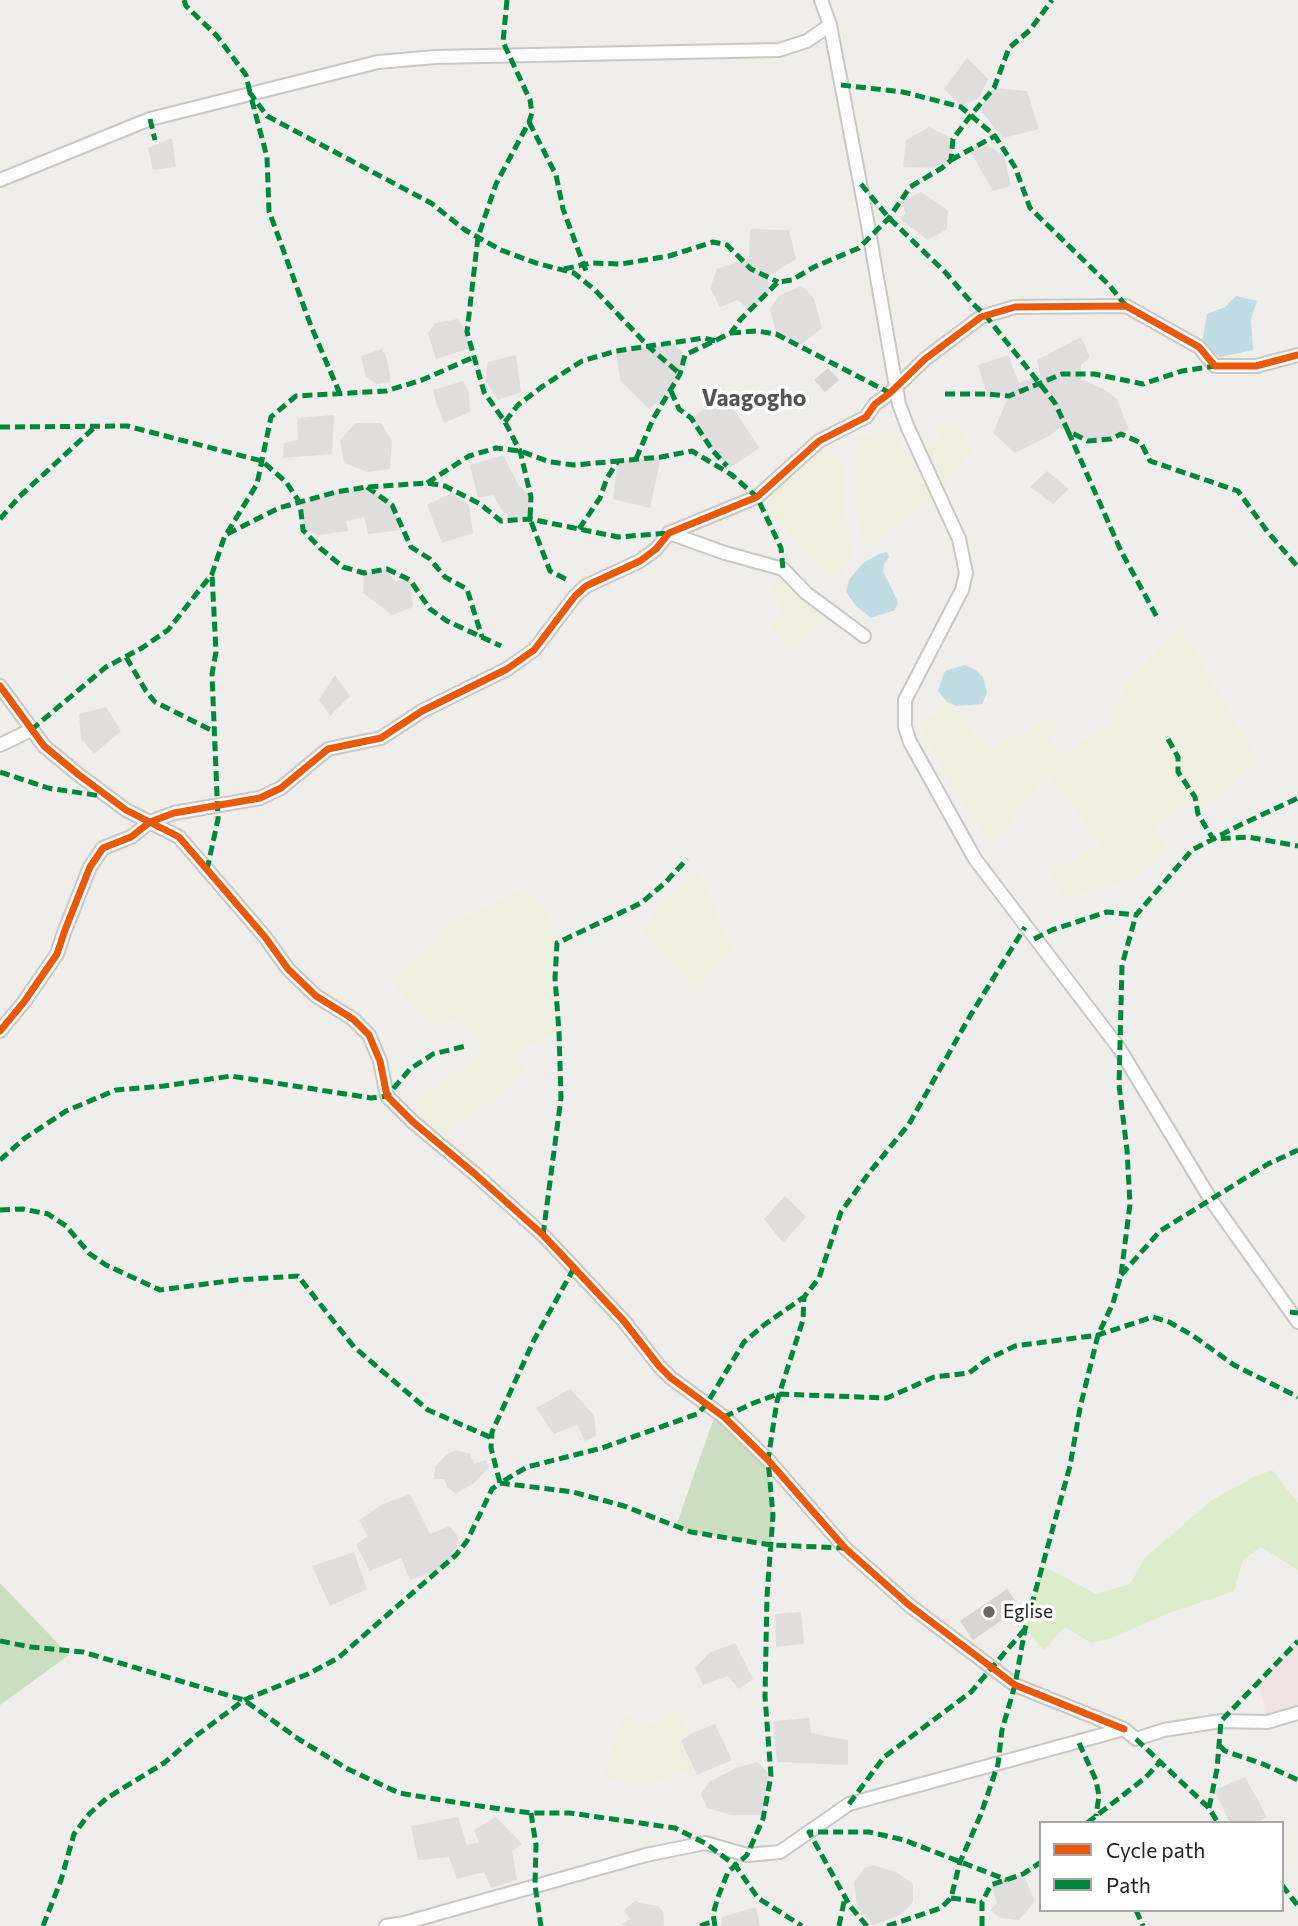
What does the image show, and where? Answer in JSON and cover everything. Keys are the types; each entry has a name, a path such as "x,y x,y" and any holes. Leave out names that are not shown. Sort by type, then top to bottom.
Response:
{"street":[{"path":"821,0 830,25 900,404 908,428 959,539 966,573 962,590 905,700 905,727 910,742 975,859 1119,1048 1211,1200 1298,1322"},
{"path":"0,180 150,119 378,62 435,57 779,50 807,41 830,25"},
{"path":"0,1031 57,954 90,867 103,848 131,837 149,822 174,813 260,798 281,788 328,749 381,738 422,711 507,668 534,650 575,596 586,586 640,562 656,549 669,533 757,497 819,442 866,417 875,404 942,344 981,317 1015,307 1126,306 1199,347 1215,366 1256,366 1298,355"},
{"path":"669,533 725,553 783,569 806,593 864,636"},
{"path":"0,686 44,746 126,810 179,837 265,937 288,969 316,996 353,1019 369,1035 380,1061 387,1096 413,1122 544,1236 623,1320 659,1366 724,1417 768,1460 845,1548 909,1605 1014,1685 1124,1729 1136,1739 1186,1726 1221,1721 1266,1722 1298,1713"},
{"path":"0,745 31,730"},
{"path":"386,1926 646,1855 705,1843 747,1855 780,1852 849,1804 1124,1729"}],"shaded area":[{"path":"967,58 988,79 979,98 961,106 944,89"},
{"path":"994,88 1027,91 1039,129 1003,138 982,112 984,101"},
{"path":"929,127 953,139 951,160 942,168 903,167 906,140"},
{"path":"172,138 176,167 153,170 148,148"},
{"path":"983,142 1004,156 1011,186 993,191 969,149"},
{"path":"921,192 948,210 947,229 928,240 900,219 906,213 900,202"},
{"path":"750,229 789,230 796,259 768,276 769,293 750,311 738,300 720,307 710,288 717,269 749,258"},
{"path":"802,286 814,298 822,328 799,346 776,334 770,309 780,295"},
{"path":"458,319 467,332 471,348 436,359 428,333 435,323"},
{"path":"1081,337 1090,357 1081,365 1081,379 1117,399 1129,430 1111,439 1092,442 1060,428 1015,453 993,433 1008,397 987,394 978,365 1008,355 1019,383 1040,375 1037,360"},
{"path":"674,344 685,355 680,374 671,391 649,409 620,380 616,351"},
{"path":"382,349 387,359 391,382 377,384 366,377 361,356"},
{"path":"516,355 521,392 498,400 485,380 488,362"},
{"path":"463,381 469,393 470,412 444,423 433,390"},
{"path":"725,395 759,448 730,468 713,451 691,418"},
{"path":"334,415 332,454 283,458 284,443 298,440 297,418"},
{"path":"356,423 381,423 392,441 390,469 367,472 344,463 340,440"},
{"path":"503,455 519,486 531,497 530,519 514,521 502,511 493,495 478,498 470,465"},
{"path":"661,457 650,508 613,499 618,461"},
{"path":"1047,471 1069,489 1053,504 1030,487"},
{"path":"367,487 392,505 402,530 368,534 364,517 346,521 348,531 319,535 303,530 300,503 336,492"},
{"path":"452,493 469,505 473,533 442,543 427,505"},
{"path":"387,569 394,581 410,580 413,607 392,615 363,593 364,573"},
{"path":"335,675 350,696 330,716 319,700"},
{"path":"106,707 121,731 94,754 81,739 79,714"},
{"path":"785,1196 806,1217 783,1243 764,1219"},
{"path":"570,1389 594,1415 596,1436 585,1441 577,1425 554,1434 536,1408"},
{"path":"456,1450 470,1454 474,1464 486,1460 489,1467 474,1483 456,1494 448,1488 444,1479 434,1479 435,1467 445,1456"},
{"path":"410,1494 430,1534 450,1526 458,1537 456,1555 439,1570 410,1580 401,1558 370,1571 356,1545 368,1536 359,1520 381,1505"},
{"path":"354,1552 367,1589 330,1606 312,1566"},
{"path":"801,1612 804,1644 776,1647 775,1614"},
{"path":"1298,1641 1298,1713 1267,1722 1259,1683"},
{"path":"735,1643 753,1679 739,1689 728,1676 703,1685 695,1668 709,1653"},
{"path":"809,1718 811,1733 848,1740 848,1765 777,1762 773,1721"},
{"path":"715,1724 732,1760 697,1775 681,1741 690,1734"},
{"path":"758,1762 771,1776 763,1815 732,1815 707,1808 701,1794 709,1782 738,1767"},
{"path":"1245,1777 1267,1817 1259,1821 1229,1821 1214,1790"},
{"path":"458,1817 467,1845 479,1842 474,1830 496,1817 522,1844 512,1851 517,1880 491,1888 484,1872 457,1879 449,1857 418,1860 411,1826"},
{"path":"873,1865 896,1872 913,1884 913,1902 901,1915 873,1925 857,1907 854,1882 864,1868"},
{"path":"1023,1874 1035,1901 1019,1920 1001,1918 990,1910 997,1903 991,1885"},
{"path":"636,1900 639,1903 658,1906 663,1911 664,1926 624,1926 622,1924 630,1919 624,1910"},
{"path":"756,1907 760,1926 721,1926 722,1917"}],"green space":[{"path":"956,420 972,451 939,493 869,547 862,540 855,503 857,436 899,430 903,456 939,439 936,426"},
{"path":"826,447 844,465 844,507 853,558 836,581 815,565 770,512 767,496"},
{"path":"781,579 823,621 789,651 771,627 783,613 772,585"},
{"path":"1180,625 1257,759 1198,814 1195,798 1155,829 1168,852 1130,880 1062,899 1049,872 1101,844 1047,774 992,847 950,783 918,724 951,704 979,740 993,747 1054,717 1059,727 1049,740 1061,754 1112,723 1109,711 1123,696 1122,687"},
{"path":"699,872 733,951 695,990 643,933 659,904"},
{"path":"525,888 546,907 557,943 555,978 559,1032 513,1054 524,1068 504,1092 444,1134 426,1125 413,1100 485,1051 461,1021 427,1023 389,979 438,942 439,929"},
{"path":"716,1412 768,1460 773,1515 771,1545 691,1532 676,1526"},
{"path":"1272,1470 1298,1503 1298,1570 1261,1547 1243,1560 1234,1591 1169,1613 1112,1638 1091,1643 1065,1627 1044,1650 1025,1629 1042,1565 1096,1594 1130,1584 1146,1557 1212,1500"},
{"path":"0,1583 69,1655 0,1705"},
{"path":"676,1706 690,1734 681,1741 694,1769 640,1786 602,1779 624,1714 645,1728"}],"water":[{"path":"1236,296 1257,301 1251,319 1253,350 1220,357 1202,342 1207,314 1225,307"},
{"path":"887,552 889,557 883,571 898,602 895,610 871,618 856,606 846,592 849,580 863,563"},
{"path":"965,665 983,677 987,693 982,704 957,706 947,702 938,691 945,671"}],"building":[{"path":"828,368 839,380 825,392 814,380"},
{"path":"1007,1589 1020,1608 973,1640 960,1621"}],"marked path":[{"path":"184,0 186,6 217,36 246,75 250,93"},
{"path":"507,0 503,42 530,100 532,113 496,184 478,237 467,332 484,392 505,422 520,451 531,497 530,519 550,571 568,580"},
{"path":"636,459 653,419 680,374 685,355 731,333 740,320 778,282 792,280 814,267 859,248 889,218 910,187 951,160 953,139 994,88 1009,48 1030,30 1052,0"},
{"path":"841,85 903,92 961,107 995,136 1015,167 1030,208 1109,285 1126,306"},
{"path":"340,394 311,326 269,211 267,157 250,93 267,116 431,203 465,230 501,250 574,273 595,290 649,347 680,374"},
{"path":"150,119 155,140"},
{"path":"529,122 556,175 563,209 586,271"},
{"path":"951,160 995,136"},
{"path":"861,184 889,218 986,316 1055,403 1068,431 1088,441 1111,439 1121,434 1141,443 1150,461 1238,491 1298,567"},
{"path":"564,269 591,263 621,264 669,256 713,242 727,245 751,269 778,282"},
{"path":"731,333 757,331 776,334 890,393"},
{"path":"505,422 518,405 582,361 616,351 704,338 716,341"},
{"path":"227,533 257,484 271,417 296,396 386,391 422,380 474,357"},
{"path":"945,394 1009,396 1062,374 1094,374 1143,384 1182,371 1215,366"},
{"path":"671,391 679,409 691,418 713,451 727,466"},
{"path":"0,519 19,497 96,426"},
{"path":"0,427 127,426 262,461 286,482 300,503 303,530 343,567 364,573 387,569 410,580 430,609 447,621 501,646"},
{"path":"1068,431 1121,551 1158,619"},
{"path":"427,483 469,456 496,448 520,451 550,462 574,465 618,461"},
{"path":"579,529 600,498 607,478 618,461 692,451 732,475 757,497 781,548 783,569"},
{"path":"31,730 106,667 142,648 168,630 212,574 225,535 279,508 336,492 427,483 445,486 480,504 501,521 530,519 618,537 669,533"},
{"path":"367,487 392,505 411,547 430,559 445,577 467,589 482,637"},
{"path":"207,870 218,819 212,674 216,652 212,574"},
{"path":"126,657 155,702 215,732"},
{"path":"1168,739 1178,757 1178,772 1195,797 1198,814 1213,839 1248,837 1298,846"},
{"path":"0,772 48,788 101,796"},
{"path":"1034,939 1052,930 1107,912 1136,915 1192,850 1298,798"},
{"path":"543,1235 561,1098 555,978 557,943 641,903 665,883 687,859"},
{"path":"887,1926 941,1908 951,1898 960,1862 981,1814 998,1764 1002,1730 1015,1685 1025,1629 1070,1466 1080,1408 1098,1335 1113,1303 1121,1275 1130,1204 1119,1085 1122,965 1136,915"},
{"path":"715,1926 713,1914 728,1872 747,1855 763,1819 771,1776 765,1697 767,1596 773,1515 768,1460 777,1401 803,1320 804,1297 819,1278 841,1212 909,1124 970,1016 1025,927"},
{"path":"0,1160 25,1138 66,1111 116,1090 231,1076 371,1098 387,1096 410,1069 433,1054 466,1046"},
{"path":"1121,1275 1160,1231 1268,1164 1298,1150"},
{"path":"0,1210 23,1209 48,1214 66,1226 90,1254 106,1265 160,1290 236,1280 298,1276 354,1347 428,1410 492,1438"},
{"path":"574,1268 534,1340 492,1432 491,1448 500,1483 527,1467 602,1448 697,1414 706,1405 744,1342 804,1297"},
{"path":"1290,1312 1298,1313"},
{"path":"724,1417 778,1394 887,1398 934,1377 969,1373 986,1360 1015,1346 1098,1335 1153,1317 1169,1322 1234,1365 1298,1397"},
{"path":"43,1926 61,1880 74,1834 90,1813 107,1798 164,1763 244,1700 308,1674 338,1658 456,1555 467,1541 492,1489 500,1483 573,1492 624,1506 691,1532 771,1545 845,1548"},
{"path":"849,1804 884,1757 971,1692 1025,1629"},
{"path":"0,1641 83,1652 244,1700 300,1740 348,1769 399,1793 531,1813 570,1813 675,1828 705,1843 735,1865 758,1898 802,1926"},
{"path":"1209,1808 1217,1769 1221,1721 1298,1641"},
{"path":"1136,1739 1209,1808 1217,1821"},
{"path":"1079,1743 1096,1780 1099,1796 1096,1816"},
{"path":"1220,1746 1225,1751 1298,1780"},
{"path":"1090,1821 1145,1778 1161,1761"},
{"path":"531,1813 536,1845 535,1885 541,1926"},
{"path":"867,1926 850,1906 809,1832 869,1832 904,1840 1007,1880"},
{"path":"982,1926 982,1902 991,1885 1023,1874 1039,1863"},
{"path":"1284,1888 1298,1906"},
{"path":"839,1926 845,1897"},
{"path":"951,1898 982,1902"},
{"path":"1137,1912 1143,1926"},
{"path":"700,1926 714,1921"}],"cycle path":[{"path":"0,1031 57,954 90,867 103,848 131,837 150,822 174,813 260,798 281,788 328,749 381,738 422,711 507,669 534,650 575,596 586,586 640,561 656,549 669,533 757,497 819,441 866,417 875,404 925,359 981,317 1015,307 1126,306 1199,347 1215,366 1256,366 1298,355"},
{"path":"0,686 44,746 126,810 179,837 265,937 288,969 316,996 353,1019 369,1035 380,1061 387,1096 413,1122 543,1235 623,1320 659,1366 724,1417 768,1460 845,1548 909,1605 1015,1685 1124,1729"}],"place":[{"name":"Eglise","path":"989,1612"}],"district":[{"name":"Vaagogho","path":"754,398"}]}
